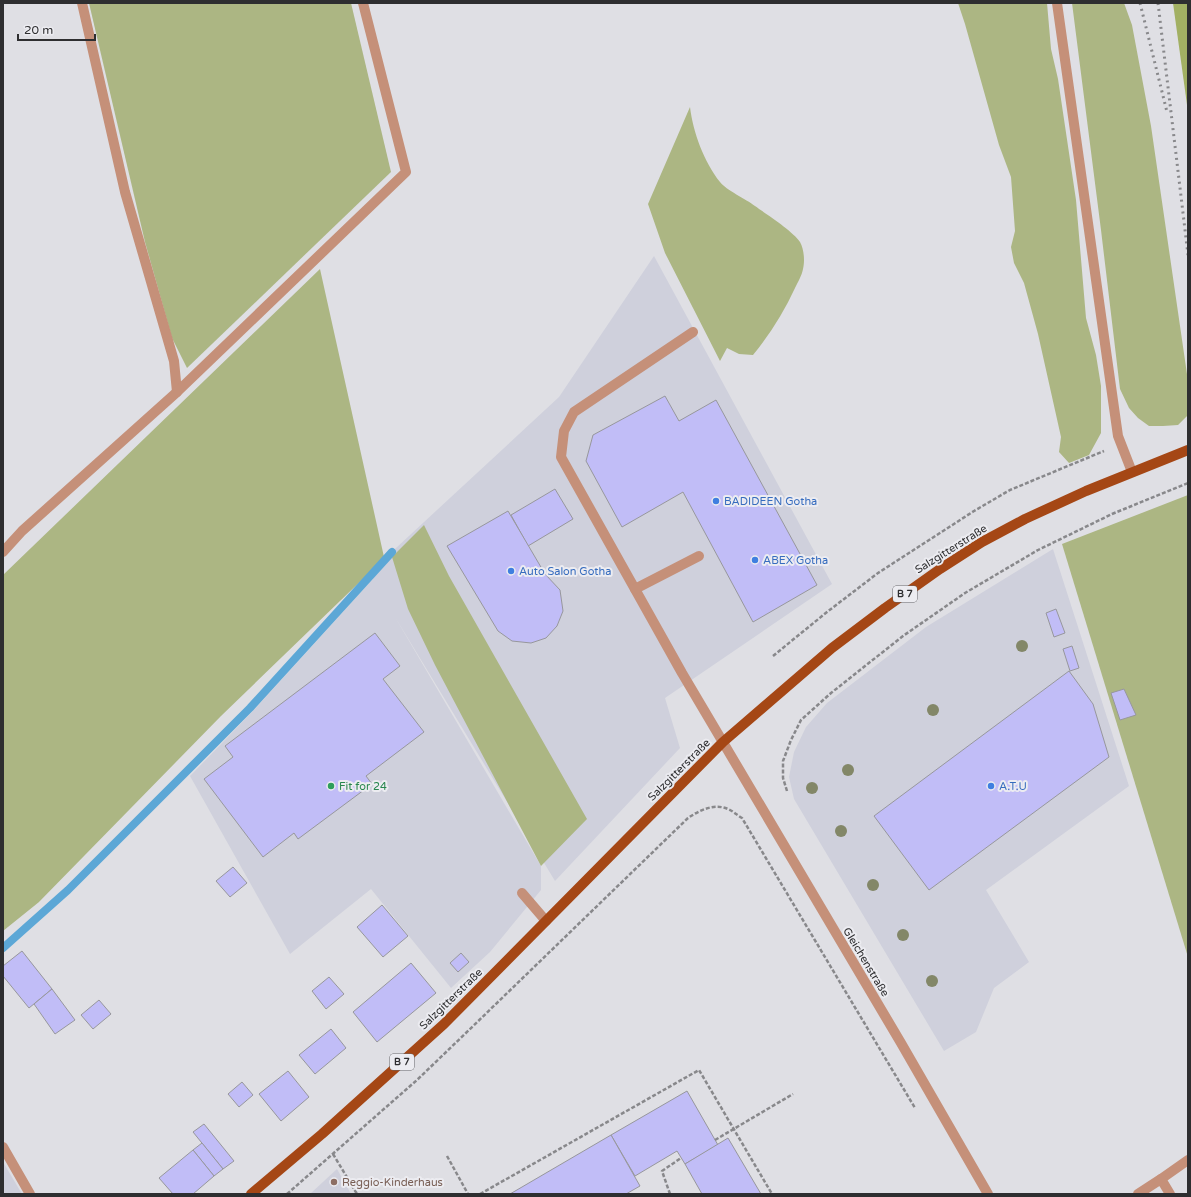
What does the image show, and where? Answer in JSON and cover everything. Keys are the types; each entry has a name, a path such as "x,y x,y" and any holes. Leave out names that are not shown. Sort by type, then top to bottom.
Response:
{"main road":[{"name":"Salzgitterstraße","path":"251,1194 322,1134 444,1024 723,742 832,648 940,569 982,542 1025,519 1086,491 1188,450"}],"street":[{"path":"82,3 126,192 174,361 177,392"},
{"path":"3,552 22,531 177,392 406,172 363,3"},
{"path":"1057,3 1117,428 1132,472"},
{"name":"Gleichenstraße","path":"693,332 574,412 564,431 561,457 723,742 905,1049 988,1194"},
{"path":"635,589 699,556"},
{"path":"522,893 546,921"},
{"path":"3,1147 30,1194"},
{"path":"1138,1194 1188,1160"},
{"path":"1160,1179 1170,1194"}],"path":[{"path":"773,656 878,573 974,511 1010,490 1122,444"},
{"path":"786,791 783,778 783,760 790,740 801,720 831,693 903,636 964,593 1038,550 1112,514 1188,483"},
{"path":"287,1194 417,1080 688,818 700,811 714,806 728,809 742,818 917,1112"},
{"path":"480,1194 699,1070 772,1194"},
{"path":"715,1140 793,1094"},
{"path":"322,1134 356,1194"},
{"path":"447,1156 468,1194"},
{"path":"670,1194 662,1171 681,1158"}],"shaded area":[{"path":"654,256 832,584 665,698 680,748 555,881 395,617 541,866 541,890 490,952 451,988 371,889 290,954 190,776 254,710 373,579 369,573 559,397"},
{"path":"1053,549 1129,786 986,890 1029,962 994,988 976,1032 944,1051 794,799 789,777 794,752 806,727 827,703 926,627"},
{"path":"3,1162 22,1194 3,1194"},
{"name":"Reggio-Kinderhaus","path":"337,1169 351,1194 310,1194"}],"green space":[{"path":"89,3 351,3 391,172 187,368 172,338 145,242"},
{"path":"958,3 1047,3 1051,49 1058,79 1076,200 1086,318 1096,355 1101,386 1101,433 1089,455 1069,463 1059,452 1061,437 1038,334 1024,283 1014,263 1011,247 1015,231 1011,177 999,145"},
{"path":"1072,3 1124,3 1132,25 1151,126 1188,381 1188,415 1178,425 1149,426 1138,418 1129,408 1120,389"},
{"path":"1173,3 1188,3 1188,112"},
{"path":"690,107 691,117 704,156 720,182 786,228 800,242 804,255 800,278 786,306 776,323 753,355 739,354 727,348 720,361 665,253 648,204"},
{"path":"320,269 384,557 221,716 39,902 3,931 3,575"},
{"path":"1188,495 1188,957 1062,544"},
{"path":"424,525 449,576 587,819 541,866 435,665 408,609 392,557"}],"building":[{"path":"665,396 679,421 716,400 817,585 753,622 683,492 622,527 586,461 593,435"},
{"path":"555,489 573,519 528,546 511,515"},
{"path":"508,511 545,574 560,590 563,611 557,626 546,638 531,643 512,641 498,631 447,546"},
{"path":"1056,609 1065,633 1054,637 1046,613"},
{"path":"375,633 400,666 383,679 424,732 366,776 372,784 298,839 294,833 263,857 204,779 233,757 225,746"},
{"path":"1072,646 1079,668 1070,671 1063,649"},
{"name":"A.T.U","path":"1069,671 1093,704 1109,757 929,890 874,816"},
{"path":"1124,689 1136,715 1120,720 1111,693"},
{"path":"233,867 247,883 230,897 216,881"},
{"path":"382,905 408,936 383,957 357,927"},
{"path":"22,951 52,989 29,1008 3,976 3,966"},
{"path":"461,953 469,962 458,972 450,963"},
{"path":"411,963 436,993 377,1042 353,1012"},
{"path":"329,977 344,994 326,1009 312,991"},
{"path":"52,989 75,1020 55,1034 34,1004"},
{"path":"99,1000 111,1014 93,1029 81,1015"},
{"path":"331,1029 346,1048 315,1074 299,1055"},
{"path":"288,1071 309,1097 281,1121 259,1094"},
{"path":"242,1082 253,1095 239,1107 228,1094"},
{"path":"687,1091 718,1145 685,1164 677,1151 635,1176 611,1135"},
{"path":"204,1124 234,1161 223,1169 193,1132"},
{"path":"611,1135 640,1186 626,1194 510,1194"},
{"path":"728,1138 761,1194 702,1194 685,1164"},
{"path":"202,1143 223,1169 214,1176 193,1150"},
{"path":"193,1150 214,1176 193,1194 173,1194 159,1178"}],"waterway":[{"path":"3,948 68,890 250,708 392,552"}],"railway":[{"path":"1140,3 1167,112"},
{"path":"1158,3 1188,255"}],"place":[{"name":"BADIDEEN Gotha","path":"716,501"},
{"name":"ABEX Gotha","path":"755,560"},
{"name":"Auto Salon Gotha","path":"511,571"},
{"name":"Fit for 24","path":"331,786"},
{"name":"A.T.U","path":"991,786"},
{"name":"Reggio-Kinderhaus","path":"334,1182"}]}
